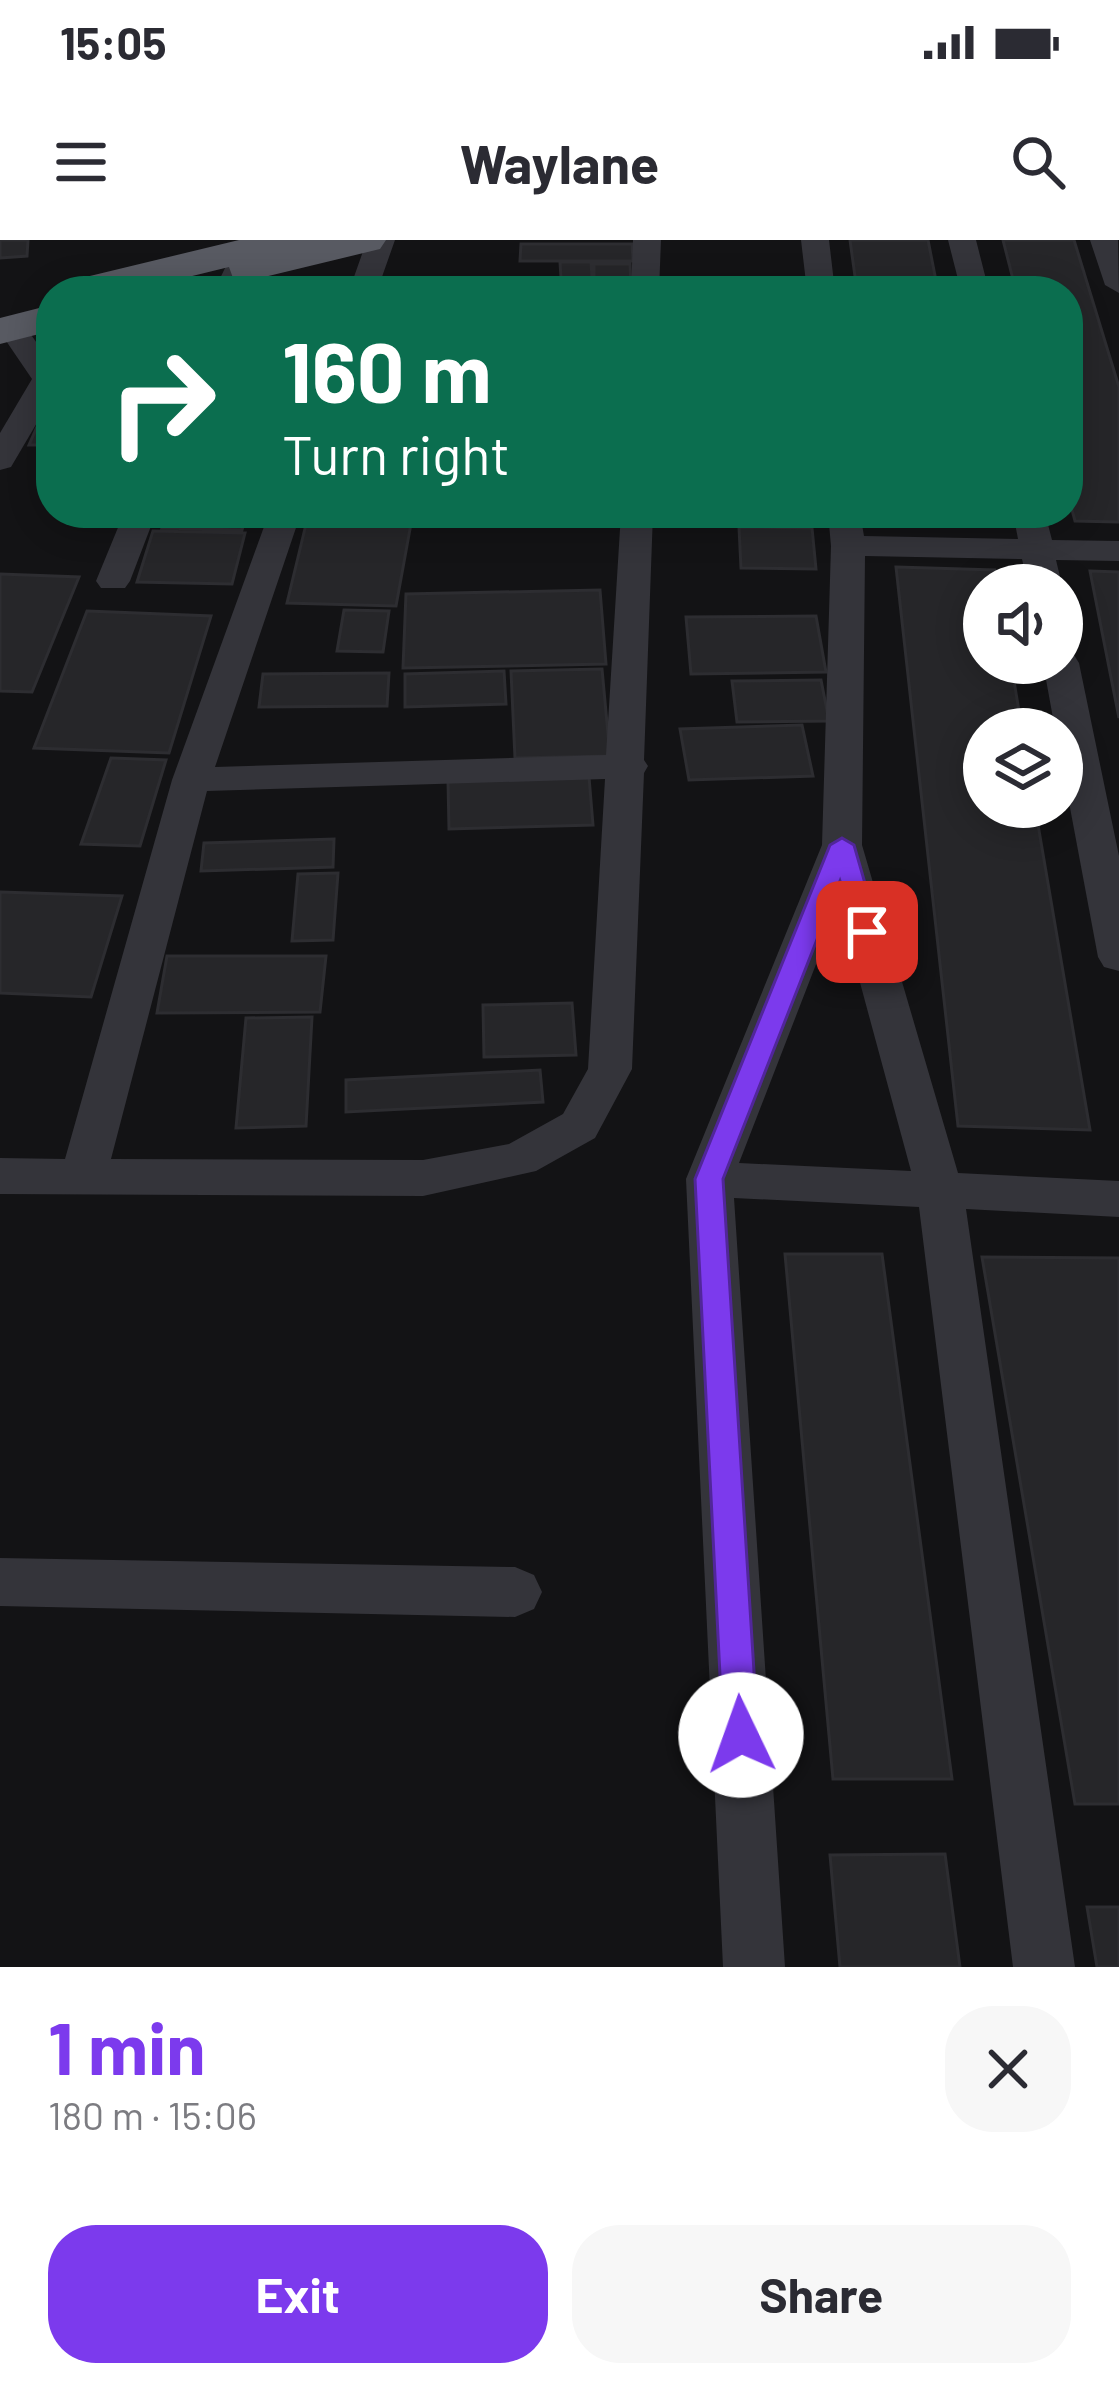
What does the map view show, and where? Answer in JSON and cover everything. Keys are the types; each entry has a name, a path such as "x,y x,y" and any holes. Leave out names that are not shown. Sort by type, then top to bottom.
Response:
{"highway":[{"path":"141,276 289,240"},
{"path":"251,276 367,240"}],"street":[{"path":"368,276 381,240"},
{"path":"646,276 647,240"},
{"path":"815,240 819,276"},
{"path":"962,240 971,276"},
{"path":"1104,240 1119,285"},
{"path":"16,322 36,359"},
{"path":"0,460 36,399"},
{"path":"113,581 134,528"},
{"path":"83,1177 191,780 280,528"},
{"path":"0,1176 423,1178 520,1159 579,1126 610,1069 637,528"},
{"path":"1033,528 1041,564"},
{"path":"1044,1967 940,1190 842,845 846,529 1038,550 1119,551"},
{"path":"1064,684 1119,957"},
{"path":"191,780 628,766"},
{"path":"754,1967 709,1179 842,845"},
{"path":"709,1179 1119,1199"},
{"path":"0,1582 515,1592"}],"building":[{"path":"0,240 28,240 27,256 0,258"},
{"path":"850,240 928,240 935,276 855,276"},
{"path":"1003,240 1074,240 1119,387 1119,522 1083,521 1083,276 1012,276"},
{"path":"521,244 632,244 633,261 520,261"},
{"path":"560,262 591,262 592,276 561,276"},
{"path":"594,264 630,264 631,276 594,276"},
{"path":"305,528 410,528 396,606 287,603"},
{"path":"739,528 812,528 816,569 741,568"},
{"path":"153,531 245,533 232,584 137,582"},
{"path":"896,567 963,569 963,684 1014,684 1018,708 963,708 963,828 1039,828 1090,1130 958,1126"},
{"path":"1090,571 1119,572 1119,718"},
{"path":"0,574 79,577 32,692 0,691"},
{"path":"600,590 606,664 403,668 406,594"},
{"path":"344,610 389,611 383,652 337,651"},
{"path":"87,611 211,616 169,753 34,748"},
{"path":"816,616 826,672 691,674 686,617"},
{"path":"602,669 610,756 515,758 511,671"},
{"path":"504,671 506,704 405,707 405,674"},
{"path":"389,673 387,706 259,707 263,674"},
{"path":"821,680 829,721 737,722 732,681"},
{"path":"802,725 813,776 689,780 680,729"},
{"path":"111,758 166,760 140,846 81,844"},
{"path":"589,777 593,825 449,829 448,781"},
{"path":"334,839 333,867 201,871 204,843"},
{"path":"338,873 333,940 292,941 298,874"},
{"path":"0,892 122,896 91,997 0,993"},
{"path":"167,956 326,956 320,1012 157,1013"},
{"path":"572,1003 576,1055 484,1057 483,1005"},
{"path":"312,1017 306,1126 236,1128 246,1018"},
{"path":"540,1070 543,1102 346,1112 346,1080"},
{"path":"785,1254 882,1254 952,1779 833,1779"},
{"path":"982,1257 1119,1258 1119,1804 1075,1804"},
{"path":"945,1854 960,1967 840,1967 830,1855"},
{"path":"1087,1907 1119,1907 1119,1967 1097,1967"}],"route":[{"path":"741,1735 709,1179 842,845 867,932"}]}
